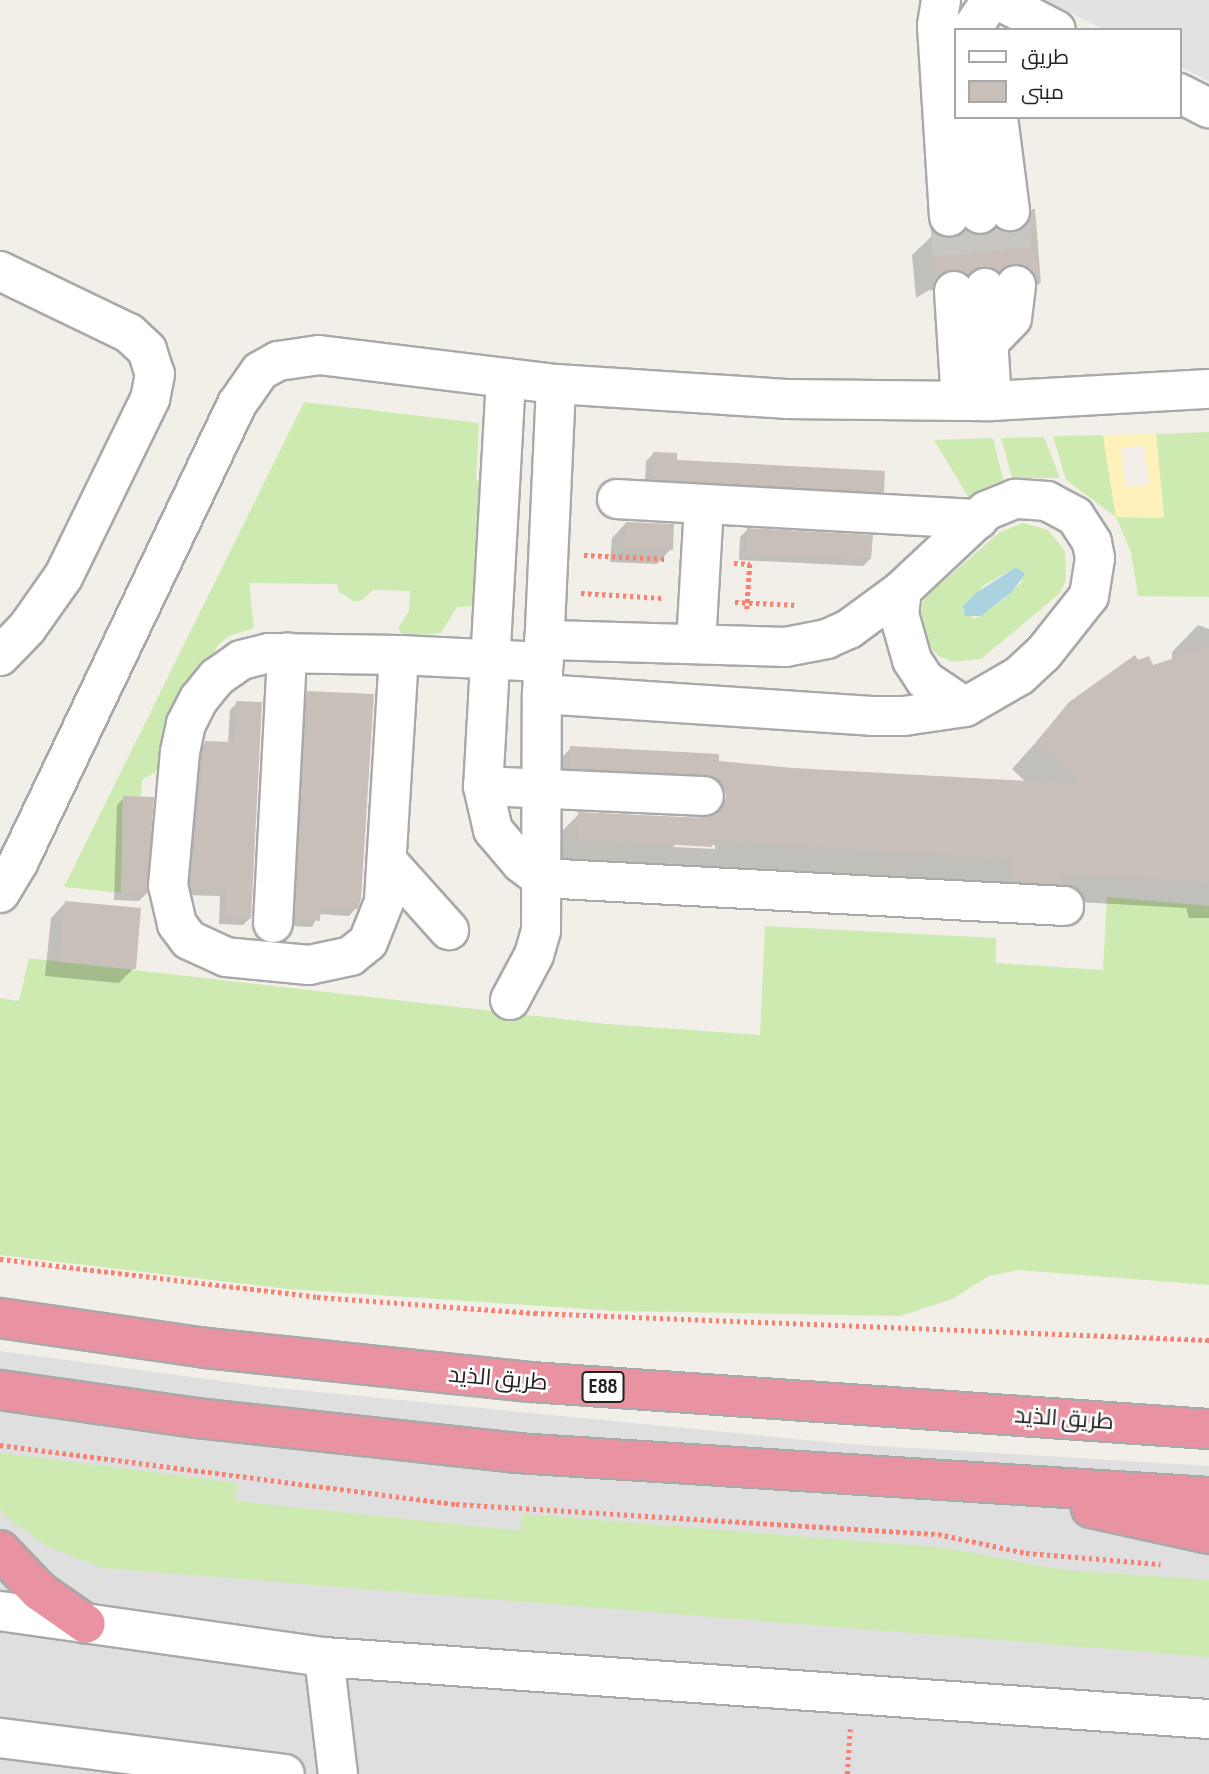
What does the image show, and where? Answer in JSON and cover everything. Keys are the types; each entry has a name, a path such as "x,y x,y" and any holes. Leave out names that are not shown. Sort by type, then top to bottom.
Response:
{"highway":[{"name":"طريق الذيد","path":"0,1318 206,1348 517,1381 1209,1429"},
{"path":"0,1390 196,1418 516,1453 1209,1497"},
{"path":"1019,1486 1086,1506 1209,1534"},
{"path":"0,1550 39,1591 86,1624"}],"street":[{"path":"941,0 936,26 954,103"},
{"path":"972,28 991,0"},
{"path":"998,0 1052,28"},
{"path":"1181,94 1209,108"},
{"path":"958,119 980,214"},
{"path":"974,119 980,214"},
{"path":"980,214 998,119"},
{"path":"0,271 129,333 148,350 155,374 150,399 62,577 27,628 0,656"},
{"path":"985,288 989,342 977,401 985,288"},
{"path":"0,892 19,862 237,404 260,371 278,361 319,355 556,384 786,399 977,401 1209,389"},
{"path":"506,378 483,786 493,830 513,855 541,877 1064,906"},
{"path":"510,1000 534,955 541,931 539,788 556,384"},
{"path":"398,655 387,861 379,923 351,956 331,964 226,957 189,940 177,924 168,886 186,724 198,699 217,677 241,660 287,652 398,655 488,660 543,665 871,716 904,716 965,707 1019,676 1043,654 1078,612 1095,578 1092,542 1075,516 1062,507 1031,498 1015,499 978,519 902,590 849,629 827,639 785,647 707,645 543,665"},
{"path":"617,499 978,519"},
{"path":"707,645 715,506"},
{"path":"902,590 899,614 912,660 925,680 965,707"},
{"path":"273,923 287,652"},
{"path":"483,786 704,796"},
{"path":"387,861 449,930"},
{"path":"0,1611 324,1657 1209,1719"},
{"path":"324,1657 338,1774"},
{"path":"0,1738 285,1774"}],"path":[{"path":"0,1259 317,1297 534,1313 1209,1340"},
{"path":"0,1445 456,1504 938,1534 1026,1553 1168,1564"},
{"path":"848,1774 853,1695"}],"shaded area":[{"path":"1045,0 1209,0 1209,81 1181,67 1181,28 1101,28"},
{"path":"0,1351 257,1386 847,1444 1209,1466 1209,1774 0,1774"}],"green space":[{"path":"304,402 479,423 476,480 486,481 479,606 457,607 441,633 404,637 398,628 409,611 410,591 373,590 361,601 353,601 339,592 337,584 249,583 254,628 229,636 218,645 188,708 170,763 142,780 141,797 123,796 121,893 64,887"},
{"path":"1209,432 1209,597 1138,596 1131,552 1116,517 1164,518 1156,434"},
{"path":"1103,435 1116,517 1066,480 1053,436"},
{"path":"1044,437 1060,478 1012,478 1001,438"},
{"path":"993,438 1004,482 970,500 934,440"},
{"path":"1023,523 1048,530 1065,551 1066,581 1059,594 981,659 952,662 939,656 928,646 919,623 924,598 1000,532","holes":["1016,567 1022,582 1003,600 975,619 962,611 984,585"]},
{"path":"1107,897 1209,906 1209,1285 1018,1270 989,1276 952,1299 900,1316 615,1311 288,1289 0,1255 0,998 19,1001 29,958 607,1024 760,1035 765,926 996,938 996,963 1103,970"},
{"path":"0,1453 238,1483 235,1501 521,1531 522,1514 947,1548 1062,1570 1209,1580 1209,1657 104,1568 48,1547 4,1515 0,1508"}],"sand":[{"path":"1156,434 1164,518 1116,517 1103,435","holes":["1144,445 1149,484 1126,487 1121,448"]}],"water":[{"path":"1016,567 1025,574 1012,592 981,616 965,616 963,606 976,593"}],"building":[{"path":"1032,209 1035,209 1041,283 1030,268 1018,263 999,272 983,266 968,275 952,269 937,278 934,232 950,239 966,230 981,236 997,227 1013,233 1024,228"},
{"path":"653,452 677,453 677,460 885,471 884,492 651,479"},
{"path":"626,522 674,524 673,550 624,548"},
{"path":"747,528 873,535 871,559 746,554"},
{"path":"1209,647 1209,882 1060,873 1061,884 1013,881 1011,859 713,840 712,847 577,839 578,812 704,818 722,808 726,796 723,785 706,774 569,768 570,746 719,754 719,761 793,768 1082,784 1037,741 1069,702 1135,655 1138,660 1149,656 1153,665"},
{"path":"307,691 374,694 361,899 358,909 321,907 320,921 295,919"},
{"path":"236,701 262,702 251,919 225,918 226,890 191,889 190,884 205,741 234,742"},
{"path":"123,796 154,797 147,894 121,893"},
{"path":"65,901 141,908 136,969 59,962"}],"tunnel":[{"path":"1010,211 1016,285"},
{"path":"980,214 985,288"},
{"path":"949,217 954,291"}]}
